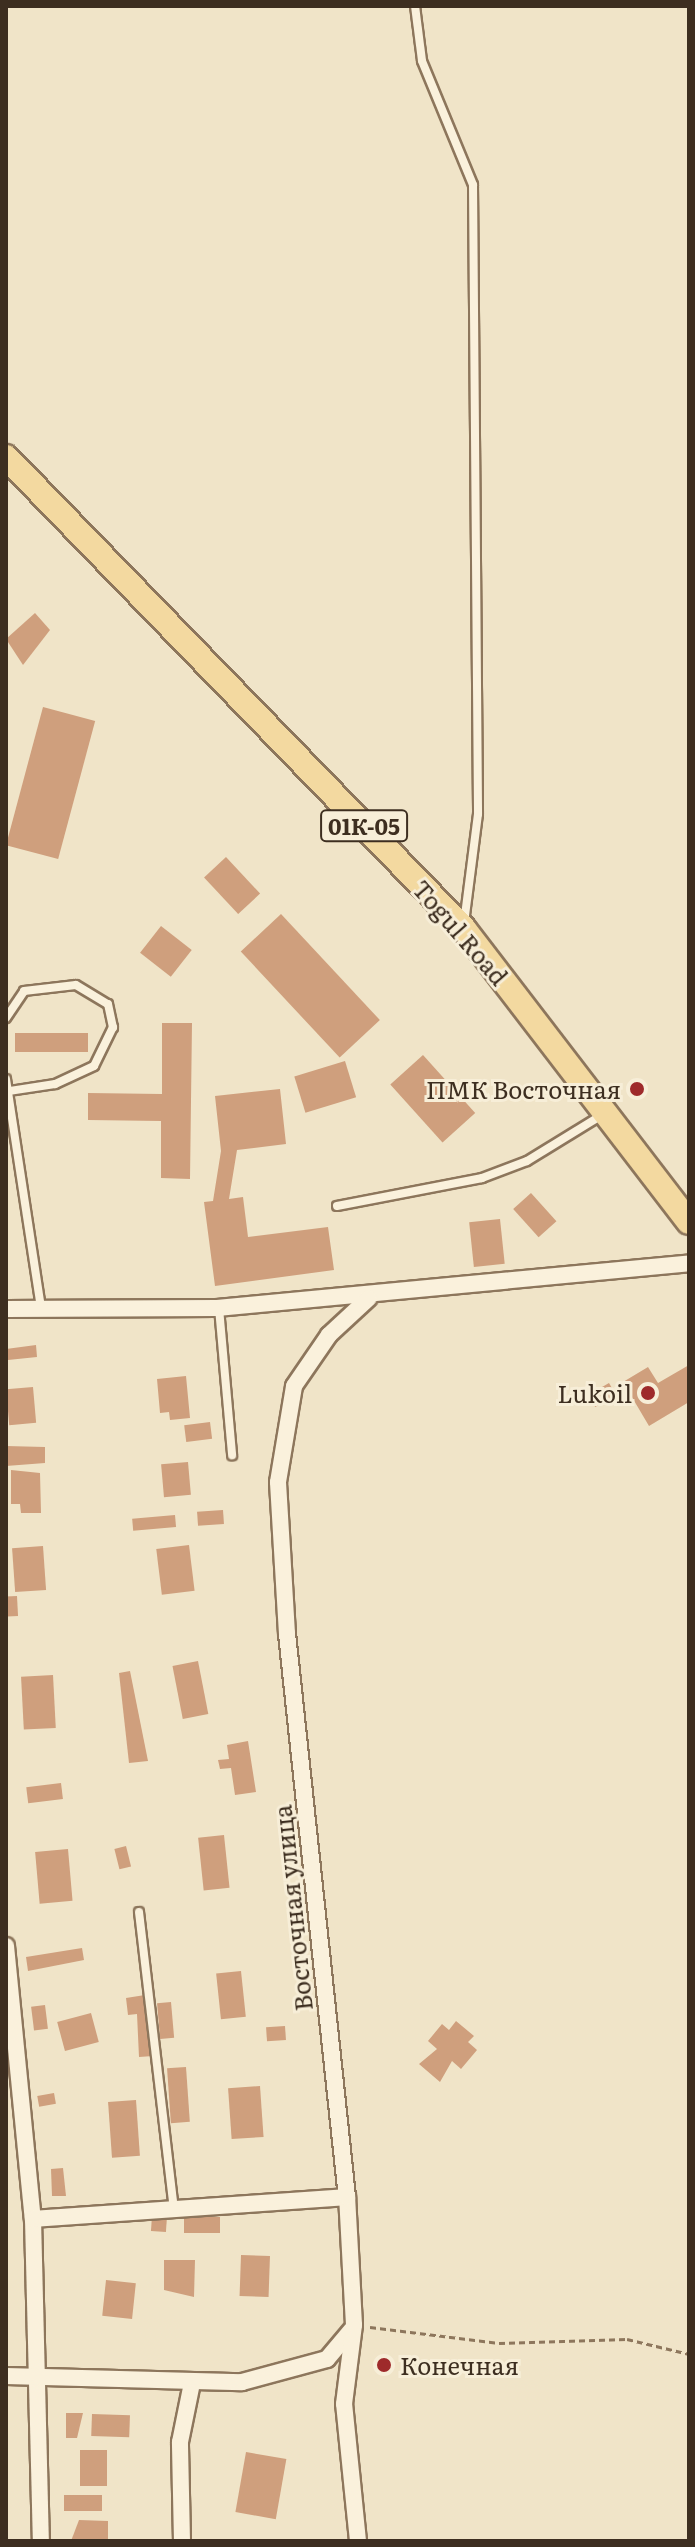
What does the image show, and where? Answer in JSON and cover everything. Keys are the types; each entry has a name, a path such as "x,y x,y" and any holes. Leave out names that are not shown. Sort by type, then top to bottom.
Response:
{"main road":[{"name":"Togul Road","path":"6,457 464,929 689,1222"}],"street":[{"path":"6,1309 219,1308 369,1298 689,1263"},
{"name":"Восточная улица","path":"358,2541 344,2404 354,2325 347,2197 287,1634 278,1482 294,1386 329,1335 369,1298"},
{"path":"6,1946 33,2219 40,2377 41,2541"},
{"path":"33,2219 347,2197"},
{"path":"6,2376 192,2383 309,2367 333,2354 354,2325"},
{"path":"182,2541 180,2442 192,2383"}],"lane":[{"path":"415,6 422,61 473,185 478,814 464,929"},
{"path":"6,1018 24,991 76,985 108,1004 113,1027 94,1066 55,1084 9,1091"},
{"path":"6,1079 41,1309"},
{"path":"337,1206 482,1178 527,1161 606,1113"},
{"path":"219,1308 232,1455"},
{"path":"139,1912 174,2209"}],"path":[{"path":"354,2325 499,2343 627,2339 689,2354"}],"building":[{"path":"35,613 50,630 23,665 6,639"},
{"path":"43,707 95,721 58,859 6,845"},
{"path":"226,857 260,894 238,914 204,877"},
{"path":"281,914 380,1020 340,1058 241,952"},
{"path":"161,926 192,950 171,977 140,953"},
{"path":"162,1023 192,1023 190,1179 161,1178 161,1121 88,1120 88,1093 162,1094"},
{"path":"15,1033 88,1033 88,1052 15,1052"},
{"path":"423,1055 475,1113 442,1142 390,1084"},
{"path":"345,1061 356,1097 305,1113 294,1076"},
{"path":"280,1089 286,1144 237,1150 229,1199 243,1197 248,1237 328,1227 334,1270 215,1286 204,1202 213,1201 221,1151 215,1096"},
{"path":"531,1193 556,1221 539,1237 513,1209"},
{"path":"500,1219 505,1264 474,1267 469,1222"},
{"path":"36,1345 37,1357 8,1360 6,1372 6,1349"},
{"path":"689,1365 689,1402 649,1426 623,1382 648,1367 658,1383"},
{"path":"186,1376 190,1418 170,1420 169,1412 160,1413 157,1379"},
{"path":"609,1383 616,1395 595,1407 588,1395"},
{"path":"33,1387 36,1423 9,1425 6,1389"},
{"path":"210,1422 212,1439 186,1442 184,1425"},
{"path":"6,1446 45,1447 45,1463 6,1466"},
{"path":"188,1462 191,1495 164,1497 161,1464"},
{"path":"11,1470 40,1473 41,1513 21,1513 20,1504 11,1504"},
{"path":"223,1510 224,1524 198,1526 197,1512"},
{"path":"175,1515 176,1527 133,1531 132,1519"},
{"path":"189,1545 195,1591 162,1595 156,1549"},
{"path":"43,1546 46,1590 15,1592 12,1548"},
{"path":"17,1596 18,1616 7,1617 6,1597"},
{"path":"198,1661 208,1714 183,1719 172,1666"},
{"path":"130,1671 148,1761 129,1763 119,1673"},
{"path":"53,1675 56,1728 24,1730 21,1677"},
{"path":"248,1741 256,1792 235,1795 231,1768 220,1769 218,1760 229,1759 227,1745"},
{"path":"61,1783 63,1799 28,1803 26,1787"},
{"path":"224,1835 230,1888 204,1890 198,1838"},
{"path":"126,1846 131,1866 119,1869 114,1849"},
{"path":"68,1849 73,1901 40,1904 35,1852"},
{"path":"82,1948 84,1960 28,1971 26,1957"},
{"path":"241,1971 246,2017 221,2019 216,1974"},
{"path":"145,1995 153,2056 139,2057 137,2014 128,2015 126,1998"},
{"path":"171,2002 174,2038 160,2039 157,2003"},
{"path":"45,2005 48,2029 34,2031 31,2007"},
{"path":"91,2013 99,2042 65,2051 57,2022"},
{"path":"456,2021 474,2036 468,2042 477,2050 461,2069 452,2061 440,2082 419,2064 437,2049 428,2041 442,2024 449,2030"},
{"path":"285,2026 286,2040 267,2041 266,2027"},
{"path":"186,2067 190,2122 171,2123 167,2068"},
{"path":"260,2086 264,2137 232,2139 228,2088"},
{"path":"54,2093 56,2104 39,2107 37,2096"},
{"path":"136,2100 140,2156 112,2158 108,2102"},
{"path":"63,2168 66,2196 52,2196 51,2169"},
{"path":"152,2216 167,2217 166,2232 151,2231"},
{"path":"184,2217 220,2217 220,2233 184,2233"},
{"path":"241,2255 270,2256 269,2297 240,2296"},
{"path":"164,2260 195,2260 194,2297 164,2290"},
{"path":"106,2280 136,2283 132,2319 102,2316"},
{"path":"66,2413 83,2413 77,2438 66,2438"},
{"path":"92,2414 130,2415 129,2437 91,2436"},
{"path":"80,2450 107,2450 107,2486 80,2486"},
{"path":"246,2452 286,2459 276,2519 235,2512"},
{"path":"64,2495 102,2495 102,2511 64,2511"},
{"path":"79,2520 108,2521 108,2541 71,2541"}],"place":[{"name":"ПМК Восточная","path":"637,1089"},
{"name":"Lukoil","path":"648,1393"},
{"name":"Конечная","path":"384,2365"}]}
